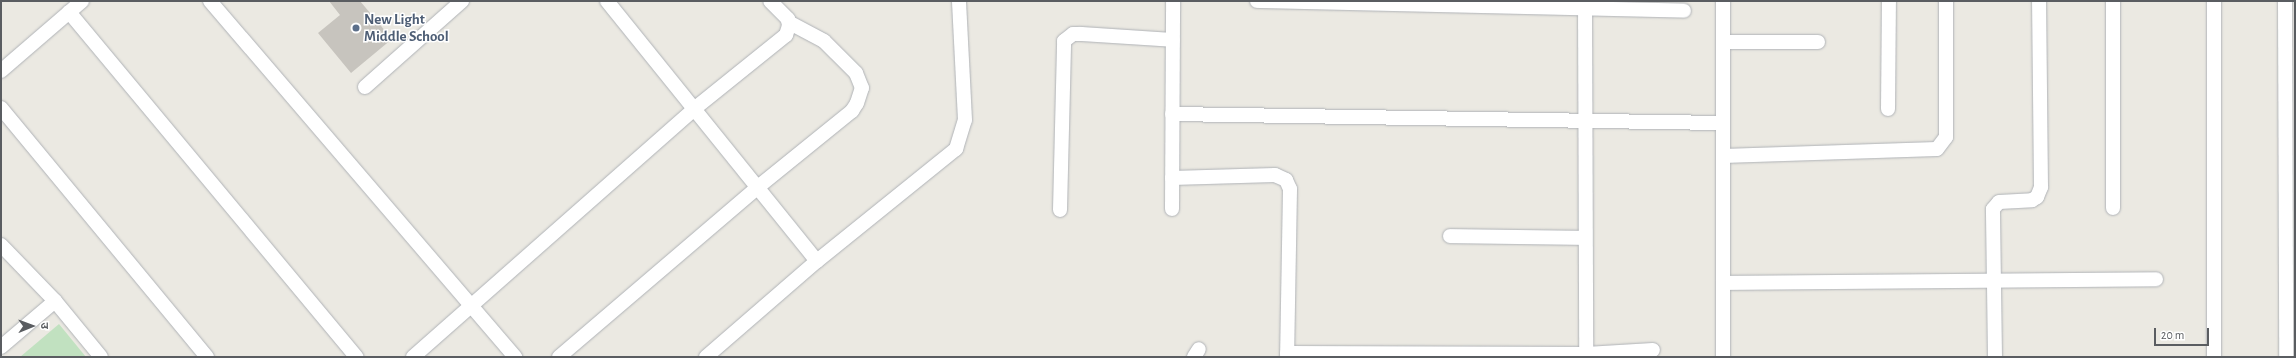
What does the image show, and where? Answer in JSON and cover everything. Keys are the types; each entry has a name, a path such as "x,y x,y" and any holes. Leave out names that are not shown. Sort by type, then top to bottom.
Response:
{"street":[{"path":"1,71 82,1"},
{"path":"210,1 515,357"},
{"path":"365,87 462,1"},
{"path":"607,1 817,261"},
{"path":"559,357 758,187 852,111 862,94 860,80 843,60 814,34 789,22 770,1"},
{"path":"706,357 817,261 956,149 960,142 966,109 959,1"},
{"path":"1172,209 1173,1"},
{"path":"1257,1 1584,5 1684,11"},
{"path":"1723,1 1723,357"},
{"path":"1888,109 1889,1"},
{"path":"1723,156 1938,149 1946,137 1946,1"},
{"path":"1995,357 1993,208 1999,202 2032,200 2037,197 2041,186 2039,1"},
{"path":"2113,1 2114,208"},
{"path":"2214,1 2214,357"},
{"path":"2285,1 2286,357"},
{"path":"1584,5 1586,356"},
{"path":"69,12 356,357"},
{"path":"413,357 472,307 694,109 786,35 789,22"},
{"path":"1060,210 1062,45 1064,41 1074,34 1173,40"},
{"path":"1723,42 1818,42"},
{"path":"1,108 207,357"},
{"path":"1172,114 1585,122 1723,123"},
{"path":"1172,178 1275,174 1286,180 1290,189 1287,355 1586,356 1654,350"},
{"path":"1450,236 1585,238"},
{"path":"1,245 55,300 101,357"},
{"path":"1723,283 2156,280"},
{"path":"1,347 55,300"}],"green space":[{"path":"59,324 86,357 20,357"}],"building":[{"path":"329,1 360,1 392,39 351,73 318,33 340,15"}],"place":[{"name":"New Light Middle School","path":"356,28"}]}
